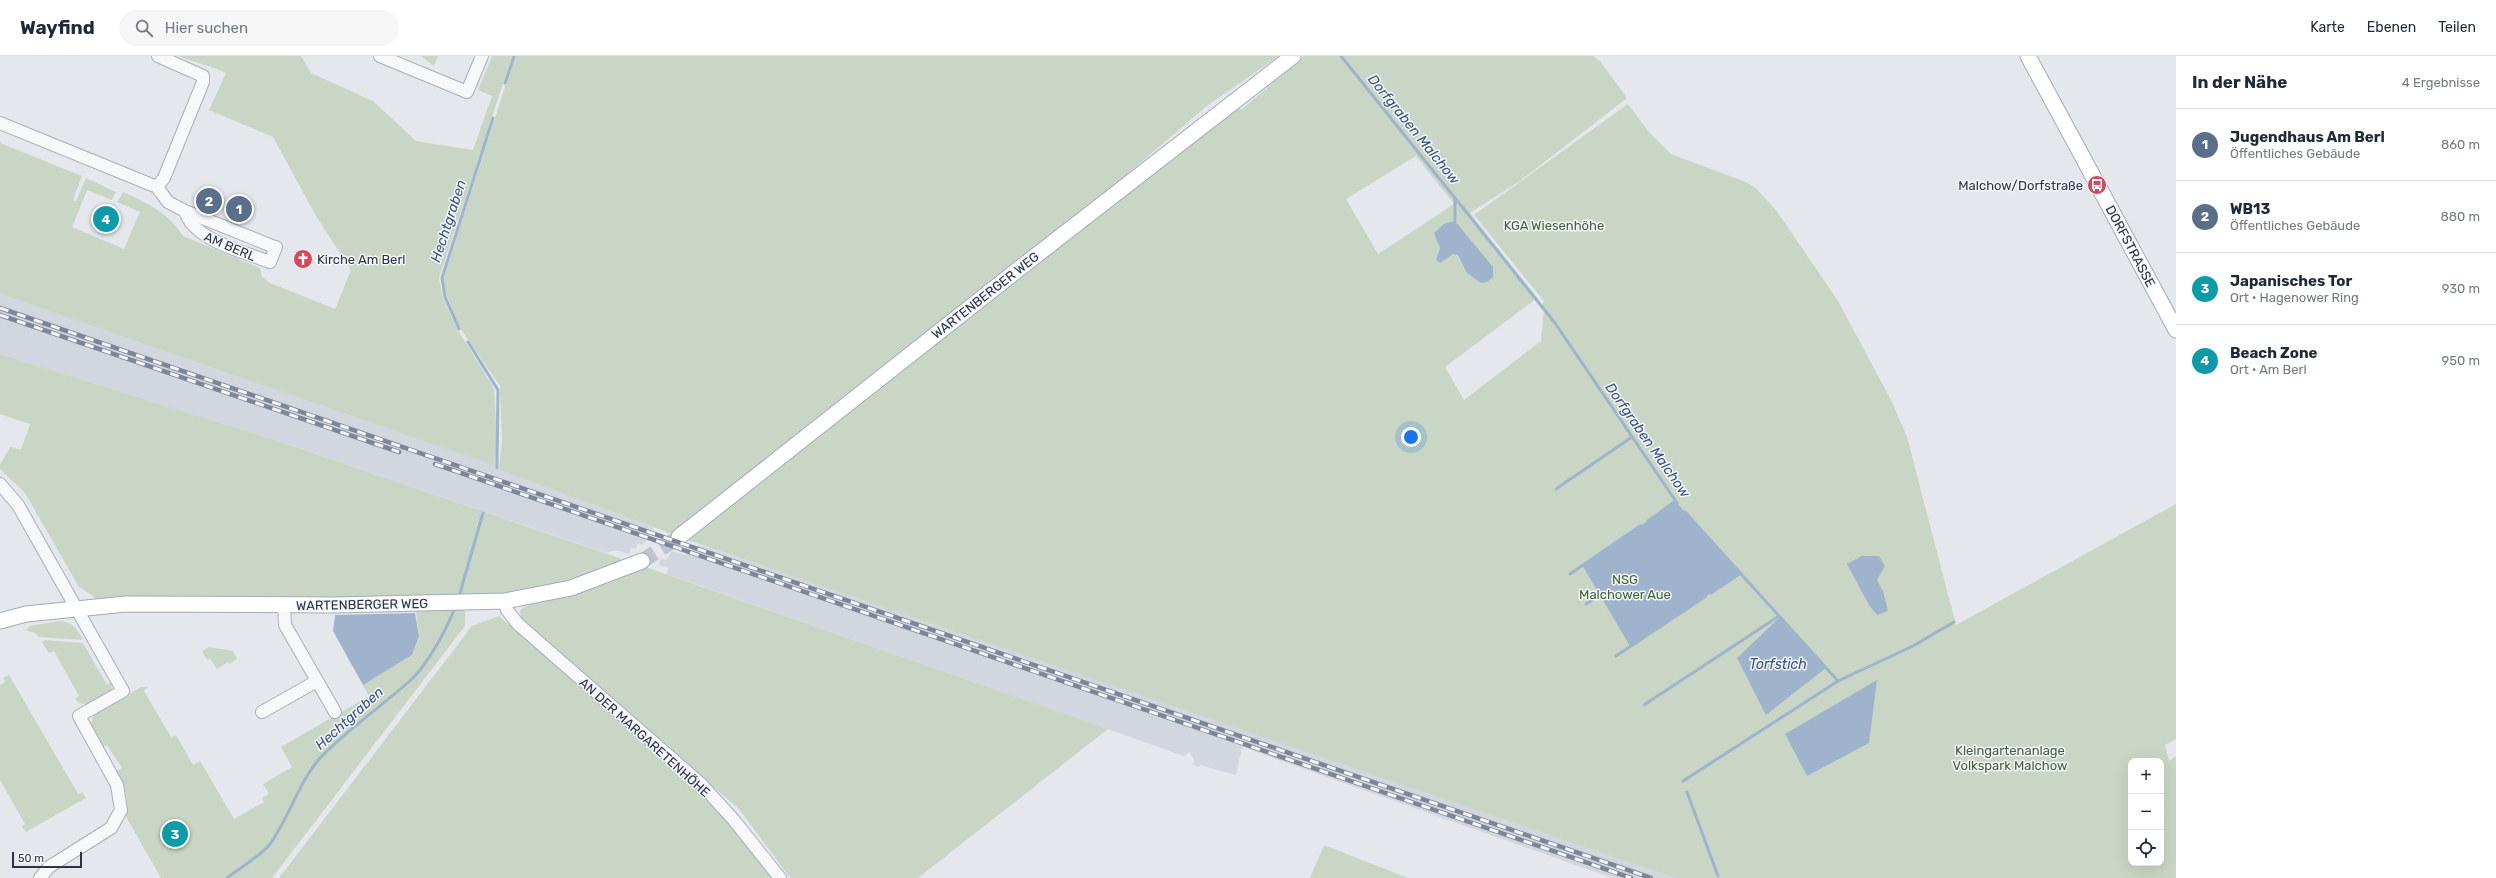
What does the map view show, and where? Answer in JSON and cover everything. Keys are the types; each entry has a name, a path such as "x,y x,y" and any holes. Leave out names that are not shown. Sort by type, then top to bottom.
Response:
{"main road":[{"name":"WARTENBERGER WEG","path":"679,537 1020,268 1293,56"},
{"name":"DORFSTRASSE","path":"2028,56 2176,330"},
{"name":"WARTENBERGER WEG","path":"0,621 26,614 126,604 284,605 505,601 571,588 642,561"}],"street":[{"path":"0,123 157,186 164,178 203,82 202,76 196,71 158,56"},
{"path":"380,56 467,92 482,56"},
{"name":"AM BERL","path":"157,186 168,202 185,211 276,247 270,262 205,236 190,224 185,211"},
{"path":"0,484 18,505 123,691 79,716 117,785 121,810 111,828 49,867 40,878"},
{"name":"AN DER MARGARETENHÖHE","path":"505,601 507,610 518,624 701,784 733,819 780,878"},
{"path":"284,605 285,625 335,712"},
{"path":"262,712 317,681"}],"shaded area":[{"path":"0,294 495,466 499,470 653,527 653,529 643,545 638,543 636,549 631,548 629,554 616,550 606,553 272,439 0,354"},
{"path":"699,545 859,597 1675,878 1612,878 1242,747 1236,775 1200,765 1198,767 1192,764 1195,761 1189,752 1184,756 667,574 668,568 659,565 661,558 666,560 672,551 685,555"}],"green space":[{"path":"179,56 301,56 311,73 373,101 416,141 473,150 492,96 478,90 492,56 512,56 439,278 443,298 456,327 494,388 497,442 495,466 0,294 0,143 82,176 73,200 76,201 86,178 116,192 112,200 87,190 72,227 124,249 140,212 117,202 123,192 149,205 164,215 178,228 183,236 260,268 262,277 270,283 335,309 351,270 316,216 273,137 209,110 226,73"},
{"path":"421,56 438,56 434,66"},
{"path":"515,56 1279,56 1208,105 1104,194 1238,105 1241,110 1304,56 1593,56 1600,61 1627,98 1520,181 1470,213 1537,298 1445,367 1464,400 1541,341 1544,307 1542,304 1544,301 1474,215 1628,104 1648,131 1671,154 1746,182 1756,188 1776,210 1838,301 1892,402 1907,437 1956,625 2176,504 2176,739 2165,745 2169,761 2176,756 2176,878 1675,878 702,545 499,470 502,440 500,386 458,325 444,289 443,279","holes":["1416,156 1454,204 1378,254 1346,199"]},
{"path":"0,354 272,439 625,560 560,585 494,597 96,600 93,596 79,587 25,493 0,469 0,465 10,447 21,450 30,424 0,414"},
{"path":"643,566 1108,729 918,878 790,878 739,809 541,640 521,619 520,610 527,606 549,598 596,588 612,582"},
{"path":"416,610 465,610 465,626 272,878 161,878 125,815 127,800 124,785 116,771 122,768 107,745 102,747 91,727 93,715 141,687 148,687 144,691 171,737 176,735 193,765 200,761 234,819 264,802 262,798 269,794 263,784 292,767 281,747 369,696 363,685 412,655 419,636"},
{"path":"499,616 691,780 715,805 774,878 279,878 472,626"},
{"path":"59,621 74,626 83,640 39,637 35,633 26,630 30,626"},
{"path":"45,640 83,643 107,685 111,682 112,690 89,705 79,703 75,699 79,696 54,651 49,653 42,642"},
{"path":"209,647 233,651 237,659 230,664 228,662 217,669 210,658 207,660 202,651"},
{"path":"9,675 78,794 82,792 86,798 26,832 22,826 25,824 0,780 0,685 5,682 3,678"},
{"path":"1324,845 1408,878 1310,878"}],"water":[{"path":"1455,221 1493,267 1493,277 1487,282 1481,283 1467,273 1458,255 1453,254 1440,263 1436,260 1440,248 1434,233 1444,224"},
{"path":"1676,502 1742,573 1630,646 1582,565"},
{"path":"1862,556 1879,556 1885,566 1877,580 1883,591 1888,611 1877,615 1869,605 1847,564"},
{"path":"415,613 419,636 412,655 363,685 333,631 335,615"},
{"name":"Torfstich","path":"1780,617 1826,668 1766,715 1737,658"},
{"path":"1877,680 1869,743 1807,776 1785,734"}],"waterway":[{"name":"Hechtgraben","path":"505,83 514,56"},
{"name":"Dorfgraben Malchow","path":"1341,56 1455,198 1455,221"},
{"name":"Hechtgraben","path":"459,329 445,297 442,278 493,118"},
{"name":"Dorfgraben Malchow","path":"1455,198 1555,323 1677,503"},
{"name":"Hechtgraben","path":"468,342 498,390 497,468"},
{"path":"1556,489 1632,437"},
{"path":"1648,521 1674,502"},
{"name":"Dorfgraben Malchow","path":"1685,512 1838,681"},
{"name":"Hechtgraben","path":"460,593 483,513"},
{"path":"1570,574 1640,526"},
{"path":"1711,593 1741,573"},
{"path":"1586,604 1603,593"},
{"path":"1616,656 1706,596"},
{"name":"Hechtgraben","path":"227,878 256,857 270,844 277,834 306,778 320,758 342,737 401,689 418,673 436,647 454,610"},
{"path":"1644,705 1779,616"},
{"path":"1683,781 1838,681 1913,646 1954,622"},
{"name":"Dorfgraben Malchow","path":"1687,792 1718,876"}],"tunnel":[{"path":"642,561 679,537"}],"railway":[{"path":"0,308 1651,878"},
{"path":"0,315 399,452"},
{"path":"435,464 1631,878"}],"place":[{"name":"Malchow/Dorfstraße","path":"2097,185"},
{"name":"WB13","path":"209,201"},
{"name":"Jugendhaus Am Berl","path":"239,209"},
{"name":"Beach Zone","path":"106,219"},
{"name":"Kirche Am Berl","path":"303,259"},
{"name":"Japanisches Tor","path":"175,834"}],"park label":[{"name":"KGA Wiesenhöhe","path":"1554,225"},
{"name":"NSG Malchower Aue","path":"1625,586"},
{"name":"Kleingartenanlage Volkspark Malchow","path":"2010,758"}]}
